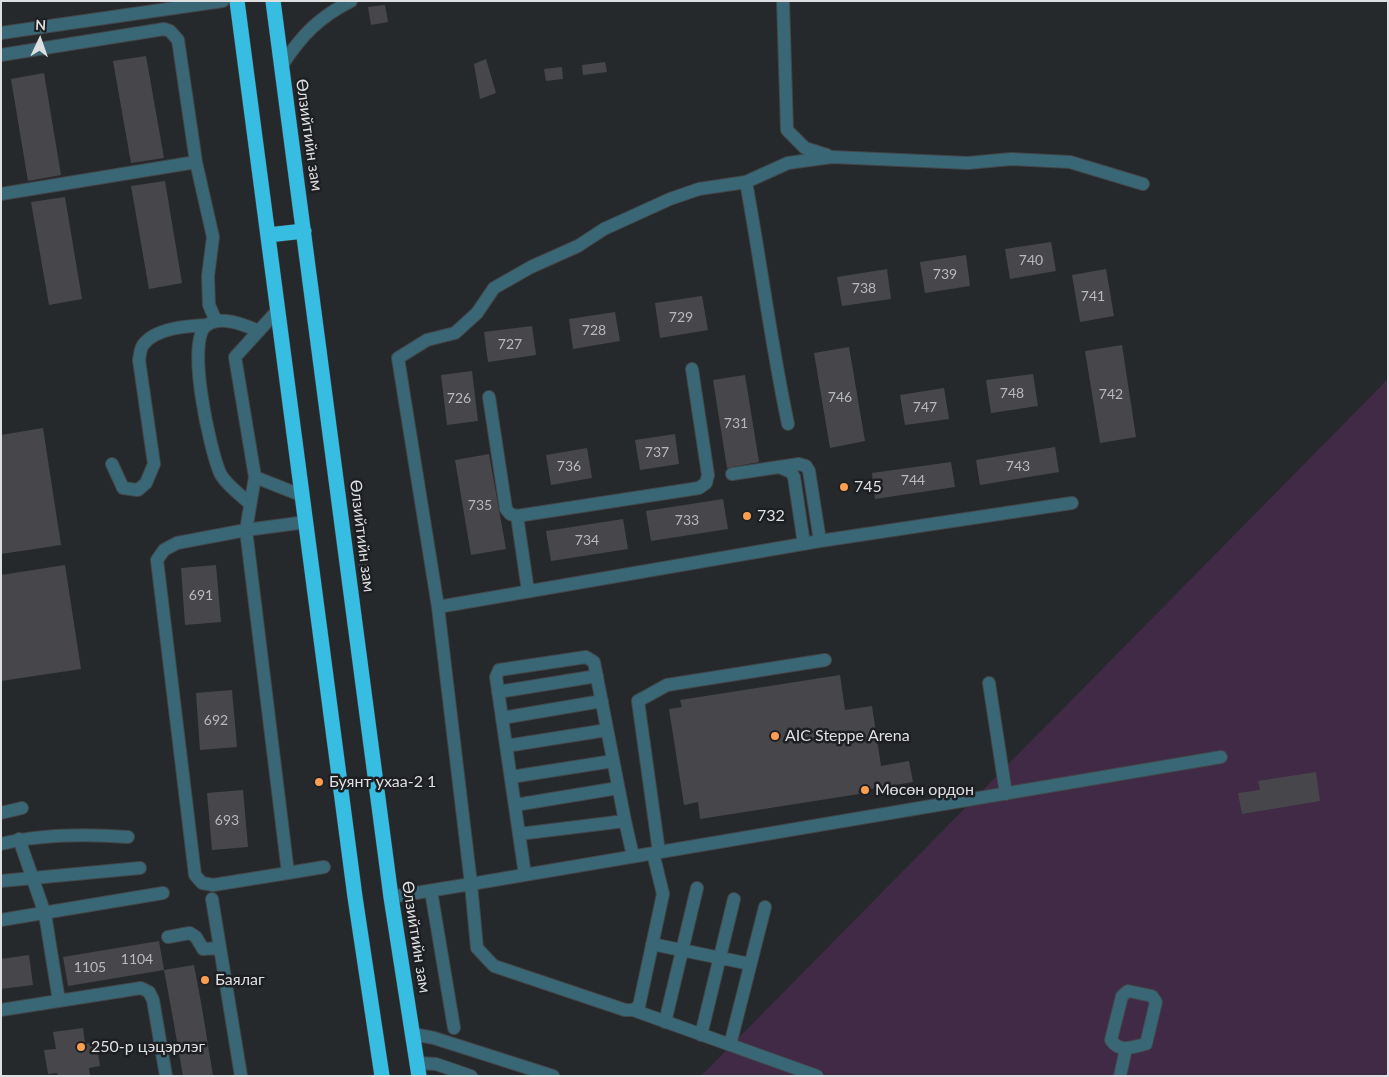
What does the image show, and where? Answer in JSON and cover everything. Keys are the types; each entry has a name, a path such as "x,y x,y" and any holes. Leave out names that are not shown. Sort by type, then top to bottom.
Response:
{"highway":[{"path":"237,1 355,897 382,1076"},
{"name":"Өлзийтийн зам","path":"273,1 391,897 418,1069"},
{"path":"268,235 304,231"}],"street":[{"path":"1,33 223,1"},
{"path":"282,65 306,31 331,12 351,1"},
{"path":"783,1 787,130 805,148 832,157"},
{"path":"1,55 164,29 170,31 178,40 196,162 213,237 208,276 211,323"},
{"path":"817,1076 633,1010 626,1010 494,966 477,948 438,607 398,358 427,340 455,333 477,313 494,288 578,246 604,229 692,191 746,182 788,163 832,157 968,163 1011,159 1070,162 1143,184"},
{"path":"1,194 196,162"},
{"path":"746,182 764,280 774,360 788,424"},
{"path":"277,311 235,357 255,477 249,503 246,530 288,873"},
{"path":"112,464 123,488 138,490 146,483 154,464 140,360 142,346 152,336 190,326 231,322 258,331"},
{"path":"211,323 200,334 198,373 210,440 221,475 249,503"},
{"path":"489,397 506,509 510,514 517,516 699,488 706,483 708,475 692,370"},
{"path":"732,474 799,464 806,466 809,471 820,541"},
{"path":"779,467 791,472 794,477 804,544"},
{"path":"255,477 302,496"},
{"path":"438,607 820,541 1072,502"},
{"path":"517,516 528,592"},
{"path":"306,522 246,530 177,543 164,550 157,560 195,875 202,883 213,885 324,867"},
{"path":"525,875 496,677 499,670 586,657 594,662 633,856"},
{"path":"633,1010 639,1006 663,894 656,853 638,701 667,685 825,660"},
{"path":"498,692 597,676"},
{"path":"990,683 1006,794"},
{"path":"502,718 602,701"},
{"path":"506,746 607,730"},
{"path":"391,897 1220,757"},
{"path":"511,777 613,761"},
{"path":"515,805 618,788"},
{"path":"1,813 22,808"},
{"path":"519,834 625,821"},
{"path":"1,844 19,839 66,836 128,837"},
{"path":"19,839 45,914 58,1001"},
{"path":"1,880 140,868"},
{"path":"664,1022 697,888"},
{"path":"431,891 454,1028"},
{"path":"1,920 163,893"},
{"path":"702,1035 734,899"},
{"path":"212,900 241,1076"},
{"path":"730,1045 765,907"},
{"path":"168,937 190,933 196,937 203,949 220,948"},
{"path":"652,944 750,964"},
{"path":"1,1010 141,988 149,992 153,1000 166,1076"},
{"path":"1128,991 1152,996 1156,1002 1146,1044 1126,1049 1114,1044 1111,1040 1122,996 1128,991"},
{"path":"413,1034 434,1038 553,1076"},
{"path":"1120,1076 1126,1049"},
{"path":"418,1069 436,1064 471,1076"},
{"path":"436,1071 450,1076"}],"path":[{"path":"348,567 367,564"}],"shaded area":[{"path":"1388,379 1388,1076 701,1076"}],"building":[{"path":"385,5 388,22 371,25 368,7"},
{"path":"146,56 164,158 131,163 113,61"},
{"path":"486,59 496,93 480,99 474,64"},
{"path":"605,62 607,72 583,75 582,65"},
{"path":"562,67 563,79 546,81 544,69"},
{"path":"44,73 61,175 28,181 11,79"},
{"path":"165,181 182,283 149,289 131,186"},
{"path":"65,197 82,299 49,305 31,202"},
{"path":"1051,242 1056,271 1010,279 1005,249"},
{"path":"966,255 970,286 925,293 920,262"},
{"path":"887,269 891,299 842,306 837,277"},
{"path":"1106,269 1114,316 1080,322 1072,275"},
{"path":"702,296 708,330 660,338 655,303"},
{"path":"615,312 620,341 573,349 569,319"},
{"path":"532,326 536,355 488,362 484,332"},
{"path":"1122,345 1136,437 1100,443 1085,351"},
{"path":"849,347 865,441 830,448 814,353"},
{"path":"472,371 478,421 447,425 441,375"},
{"path":"1033,374 1038,406 991,413 986,380"},
{"path":"745,375 759,462 727,468 713,380"},
{"path":"944,388 949,419 905,425 900,395"},
{"path":"43,428 61,545 1,554 1,435"},
{"path":"675,434 679,464 640,470 635,440"},
{"path":"1055,447 1059,472 980,485 976,460"},
{"path":"587,448 592,478 551,485 546,455"},
{"path":"489,454 506,549 471,555 455,460"},
{"path":"951,462 955,487 875,499 872,473"},
{"path":"723,499 728,529 651,541 646,511"},
{"path":"623,519 628,549 551,561 546,531"},
{"path":"65,565 81,669 1,681 1,575"},
{"path":"216,565 221,622 185,625 181,568"},
{"name":"AIC Steppe Arena","path":"840,675 845,710 872,706 881,766 909,761 913,782 858,791 859,794 700,819 698,802 684,805 669,709 682,707 680,700"},
{"path":"232,690 237,747 200,750 196,693"},
{"path":"1316,772 1320,801 1242,814 1238,793 1260,790 1258,781"},
{"path":"243,790 248,847 212,850 207,793"},
{"path":"159,941 164,970 68,986 63,957"},
{"path":"29,955 33,985 1,989 1,959"},
{"path":"194,965 213,1076 183,1076 164,970"},
{"path":"83,1028 85,1044 96,1042 100,1066 89,1068 90,1076 58,1076 57,1073 48,1074 44,1050 56,1049 53,1032"}],"place":[{"name":"745","path":"844,487"},
{"name":"732","path":"747,516"},
{"name":"AIC Steppe Arena","path":"775,736"},
{"name":"Буянт ухаа-2 1","path":"319,782"},
{"name":"Мөсөн ордон","path":"865,790"},
{"name":"Баялаг","path":"205,980"},
{"name":"250-р цэцэрлэг","path":"81,1047"}]}
